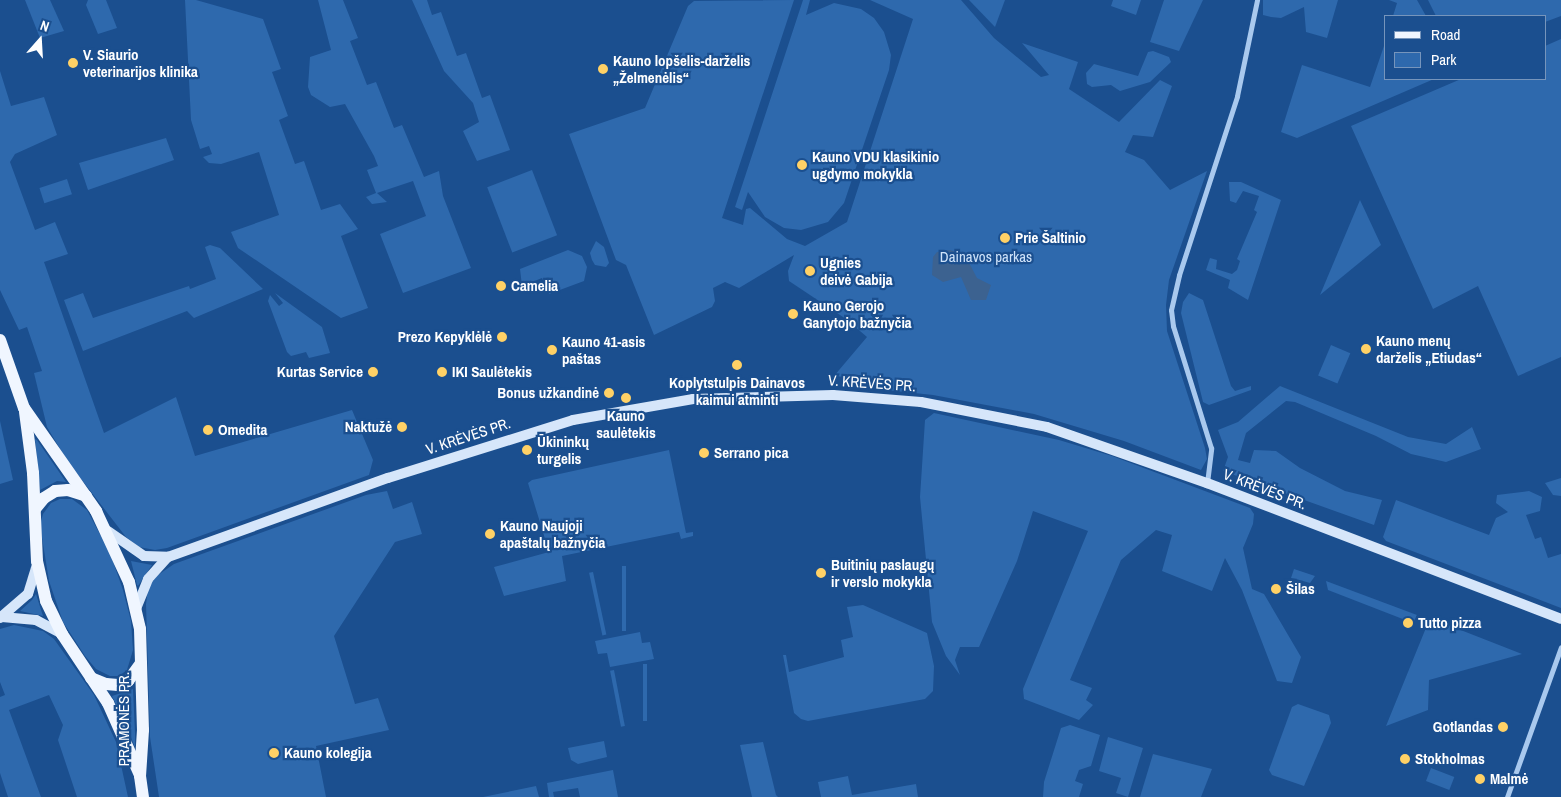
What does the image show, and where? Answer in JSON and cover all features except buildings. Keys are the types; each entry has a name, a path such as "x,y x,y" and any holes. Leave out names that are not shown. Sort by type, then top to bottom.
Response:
{"main road":[{"path":"0,340 24,408 35,509"},
{"name":"V. KRĖVĖS PR.","path":"108,532 144,556 168,557 388,478 542,428 628,408 741,396 833,395 961,408 1047,427 1207,483 1561,619"},
{"path":"24,408 86,496"},
{"path":"35,509 44,498 55,491 68,490 86,496"},
{"name":"PRAMONĖS PR.","path":"86,496 108,532 129,582 136,609 141,662 140,776 143,797"},
{"name":"PRAMONĖS PR.","path":"35,509 37,561 46,601 62,634 108,703 140,776"},
{"name":"V. KRĖVĖS PR.","path":"136,609 148,579 168,557"},
{"path":"1,617 28,594 34,583 37,561"},
{"path":"1,617 36,620 62,634"},
{"path":"91,678 106,684 118,685 128,681 141,662"}],"street":[{"path":"1207,483 1211,448 1172,326 1171,310 1179,275 1237,96 1257,0"},
{"path":"1507,797 1561,647"}],"green space":[{"path":"25,0 50,0 64,31 40,38"},
{"path":"88,0 106,0 117,28 98,34 86,5"},
{"path":"185,0 196,0 263,19 281,69 272,72 288,116 279,120 295,164 304,161 321,210 340,204 358,229 341,236 368,308 341,318 238,248 231,232 279,215 259,152 221,164 209,163 203,157 212,154 209,146 200,149 191,120"},
{"path":"318,0 343,0 358,38 350,41 367,85 376,82 394,128 402,125 424,177 439,171 443,196 471,268 403,293 380,234 426,216 413,181 377,193 387,202 372,204 366,197 376,193 367,170 378,166 345,104 330,107 311,95 308,87 310,57 331,50"},
{"path":"412,0 427,0 432,15 441,12 457,56 466,53 482,98 490,95 510,150 477,161 463,131 479,122 473,103 444,71"},
{"name":"Dainavos parkas","path":"794,0 722,218 743,225 746,209 750,208 787,239 805,246 847,222 913,19 870,0 961,0 994,38 1041,77 1049,75 1022,43 1078,62 1069,89 1119,122 1160,80 1172,86 1153,137 1133,135 1125,152 1144,160 1170,190 1207,171 1169,280 1166,305 1167,331 1205,448 1207,459 1201,470 1124,441 1034,414 933,395 867,388 867,379 834,376 867,337 846,319 789,281 788,271 794,255 739,288 725,282 713,288 715,301 712,307 654,335 626,265 616,260 569,134 645,108 688,6 694,1"},
{"name":"Kauno VDU klasikinio ugdymo mokykla","path":"803,0 810,0 806,15 834,3 861,9 874,18 884,32 891,55 889,70 844,203 828,222 801,230 784,228 765,217 748,192 742,210 735,207"},
{"path":"969,0 1005,0 995,27"},
{"path":"1113,0 1141,0 1136,15 1111,6"},
{"path":"1164,0 1203,0 1179,51 1150,42"},
{"path":"1263,0 1338,0 1327,38 1306,32 1304,7 1281,18 1271,17 1263,15"},
{"path":"1389,0 1417,0 1425,15 1393,15 1397,3"},
{"path":"1428,0 1561,0 1561,16 1546,22 1546,15 1436,15"},
{"path":"1561,39 1561,357 1518,376 1478,286 1433,309 1351,126 1459,80 1546,80 1546,46"},
{"path":"1384,46 1384,80 1432,80 1297,138 1281,132 1302,65 1370,87"},
{"path":"1153,51 1169,57 1171,62 1150,82 1120,91 1111,85 1092,87 1087,84 1086,73 1094,64 1138,76 1148,52"},
{"path":"0,71 11,106 44,97 57,135 15,154 10,162 35,230 55,222 68,254 44,262 104,433 176,397 195,456 352,410 373,460 369,475 167,548 155,550 139,547 126,537 68,462 47,427 34,373 42,371 27,327 19,330 0,290"},
{"path":"166,138 174,160 88,190 79,163"},
{"path":"532,170 557,235 512,253 487,187"},
{"path":"67,179 72,194 44,203 39,188"},
{"path":"1229,182 1241,182 1281,200 1248,300 1228,288 1230,280 1206,270 1210,258 1217,260 1216,269 1232,274 1237,270 1240,261 1237,259 1257,212 1254,210 1259,196 1243,191 1236,203 1230,201"},
{"path":"1360,200 1381,245 1320,295"},
{"path":"596,241 604,247 609,263 606,267 595,265 592,260 590,253"},
{"path":"210,245 220,248 263,289 194,318 187,311 83,351 64,300 83,293 93,318 189,286 190,289 216,279 205,247"},
{"path":"568,250 582,256 587,267 584,281 549,294 542,278 522,286 520,269"},
{"path":"275,293 322,327 330,353 309,358 306,352 291,356 287,352 268,301 270,295 279,306 283,303"},
{"path":"1189,293 1203,300 1231,386 1235,391 1251,386 1251,390 1209,405 1203,402 1181,313 1183,302"},
{"path":"1331,345 1350,353 1337,384 1318,375"},
{"path":"1280,386 1408,437 1446,444 1472,427 1481,449 1446,462 1411,454 1376,436 1295,402 1286,401 1246,433 1238,460 1250,463 1254,450 1276,451 1300,468 1345,491 1382,500 1374,525 1223,471 1228,457 1218,430 1238,422"},
{"path":"934,413 1059,440 1112,456 1250,508 1254,514 1253,524 1243,548 1252,589 1264,594 1301,657 1292,683 1277,681 1242,590 1225,558 1212,591 1162,571 1172,535 1156,530 1121,560 1070,680 1092,688 1086,700 1093,705 1079,720 1024,699 1023,689 1088,531 1033,511 1017,561 979,647 960,647 955,660 960,675 946,656 932,622 920,497 925,420"},
{"path":"0,421 13,480 0,484"},
{"path":"35,439 66,482 57,481 40,490"},
{"path":"669,450 686,533 693,532 693,536 681,539 679,532 562,556 566,581 504,596 494,567 549,552 528,483 532,480"},
{"path":"1561,478 1561,496 1553,495 1545,483"},
{"path":"387,491 393,509 412,502 422,534 395,542 334,636 355,704 378,698 389,730 316,746 326,797 159,797 150,737 146,604 148,589 155,577 174,564 366,495"},
{"path":"1529,491 1542,497 1540,511 1526,515 1535,539 1541,537 1548,558 1561,554 1561,608 1386,541 1383,537 1396,500 1489,535 1496,518 1508,512 1496,503 1497,495"},
{"path":"60,499 72,499 87,510 110,553 123,590 131,621 133,650 127,670 119,676 110,676 96,669 85,656 63,622 49,581 40,525 43,514 51,503"},
{"path":"131,561 152,565 138,586 137,585"},
{"path":"622,566 626,566 626,631 622,631"},
{"path":"1294,569 1315,576 1310,583 1291,578"},
{"path":"593,572 606,635 602,635 589,573"},
{"path":"1326,581 1417,615 1413,623 1328,590"},
{"path":"36,594 43,616 20,611 32,600"},
{"path":"863,605 927,633 934,666 933,691 925,699 808,721 801,719 794,713 783,655 786,655 789,672 844,657 841,640 853,637 847,607"},
{"path":"1430,618 1522,654 1429,680 1428,710 1386,726"},
{"path":"14,625 43,631 54,639 94,695 116,742 128,797 77,797 58,740 63,725 49,695 9,710 41,797 8,797 0,773 0,697 5,695 0,682 0,629"},
{"path":"640,632 642,643 650,642 654,659 610,667 607,653 598,654 595,641"},
{"path":"643,664 647,664 647,721 643,721"},
{"path":"614,670 625,726 621,727 610,671"},
{"path":"133,689 135,733 135,747 112,696"},
{"path":"1298,704 1329,715 1331,723 1304,786 1272,775 1269,770 1292,707"},
{"path":"1070,725 1100,735 1091,766 1079,770 1075,781 1083,784 1079,797 1043,797 1044,782 1061,728"},
{"path":"1108,737 1143,748 1128,797 1116,793 1121,778 1099,771"},
{"path":"604,741 607,757 578,764 571,760 568,748"},
{"path":"763,742 778,797 752,797 740,745"},
{"path":"1153,754 1212,769 1201,797 1140,797"},
{"path":"1431,768 1454,777 1449,790 1426,781"},
{"path":"613,770 618,797 580,797 578,788 553,792 554,797 549,797 547,783"},
{"path":"848,776 852,795 916,784 918,797 821,797 818,782"},
{"path":"536,786 539,797 483,797"}],"shaded area":[{"path":"950,250 965,255 977,278 991,285 986,300 971,300 961,277 943,282 932,275 933,257 937,252"}],"place":[{"name":"V. Siaurio veterinarijos klinika","path":"73,63"},
{"name":"Kauno lopšelis-darželis „Želmenėlis“","path":"603,69"},
{"name":"Kauno VDU klasikinio ugdymo mokykla","path":"802,165"},
{"name":"Prie Šaltinio","path":"1005,238"},
{"name":"Ugnies deivė Gabija","path":"810,271"},
{"name":"Camelia","path":"501,286"},
{"name":"Kauno Gerojo Ganytojo bažnyčia","path":"793,314"},
{"name":"Prezo Kepyklėlė","path":"502,337"},
{"name":"Kauno menų darželis „Etiudas“","path":"1366,349"},
{"name":"Kauno 41-asis paštas","path":"552,350"},
{"name":"Koplytstulpis Dainavos kaimui atminti","path":"737,365"},
{"name":"Kurtas Service","path":"373,372"},
{"name":"IKI Saulėtekis","path":"442,372"},
{"name":"Bonus užkandinė","path":"609,393"},
{"name":"Kauno saulėtekis","path":"626,398"},
{"name":"Naktužė","path":"402,427"},
{"name":"Omedita","path":"208,430"},
{"name":"Ūkininkų turgelis","path":"527,450"},
{"name":"Serrano pica","path":"704,453"},
{"name":"Kauno Naujoji apaštalų bažnyčia","path":"490,534"},
{"name":"Buitinių paslaugų ir verslo mokykla","path":"821,573"},
{"name":"Šilas","path":"1276,589"},
{"name":"Tutto pizza","path":"1408,623"},
{"name":"Gotlandas","path":"1503,727"},
{"name":"Kauno kolegija","path":"274,753"},
{"name":"Stokholmas","path":"1405,759"},
{"name":"Malmė","path":"1480,779"}]}
